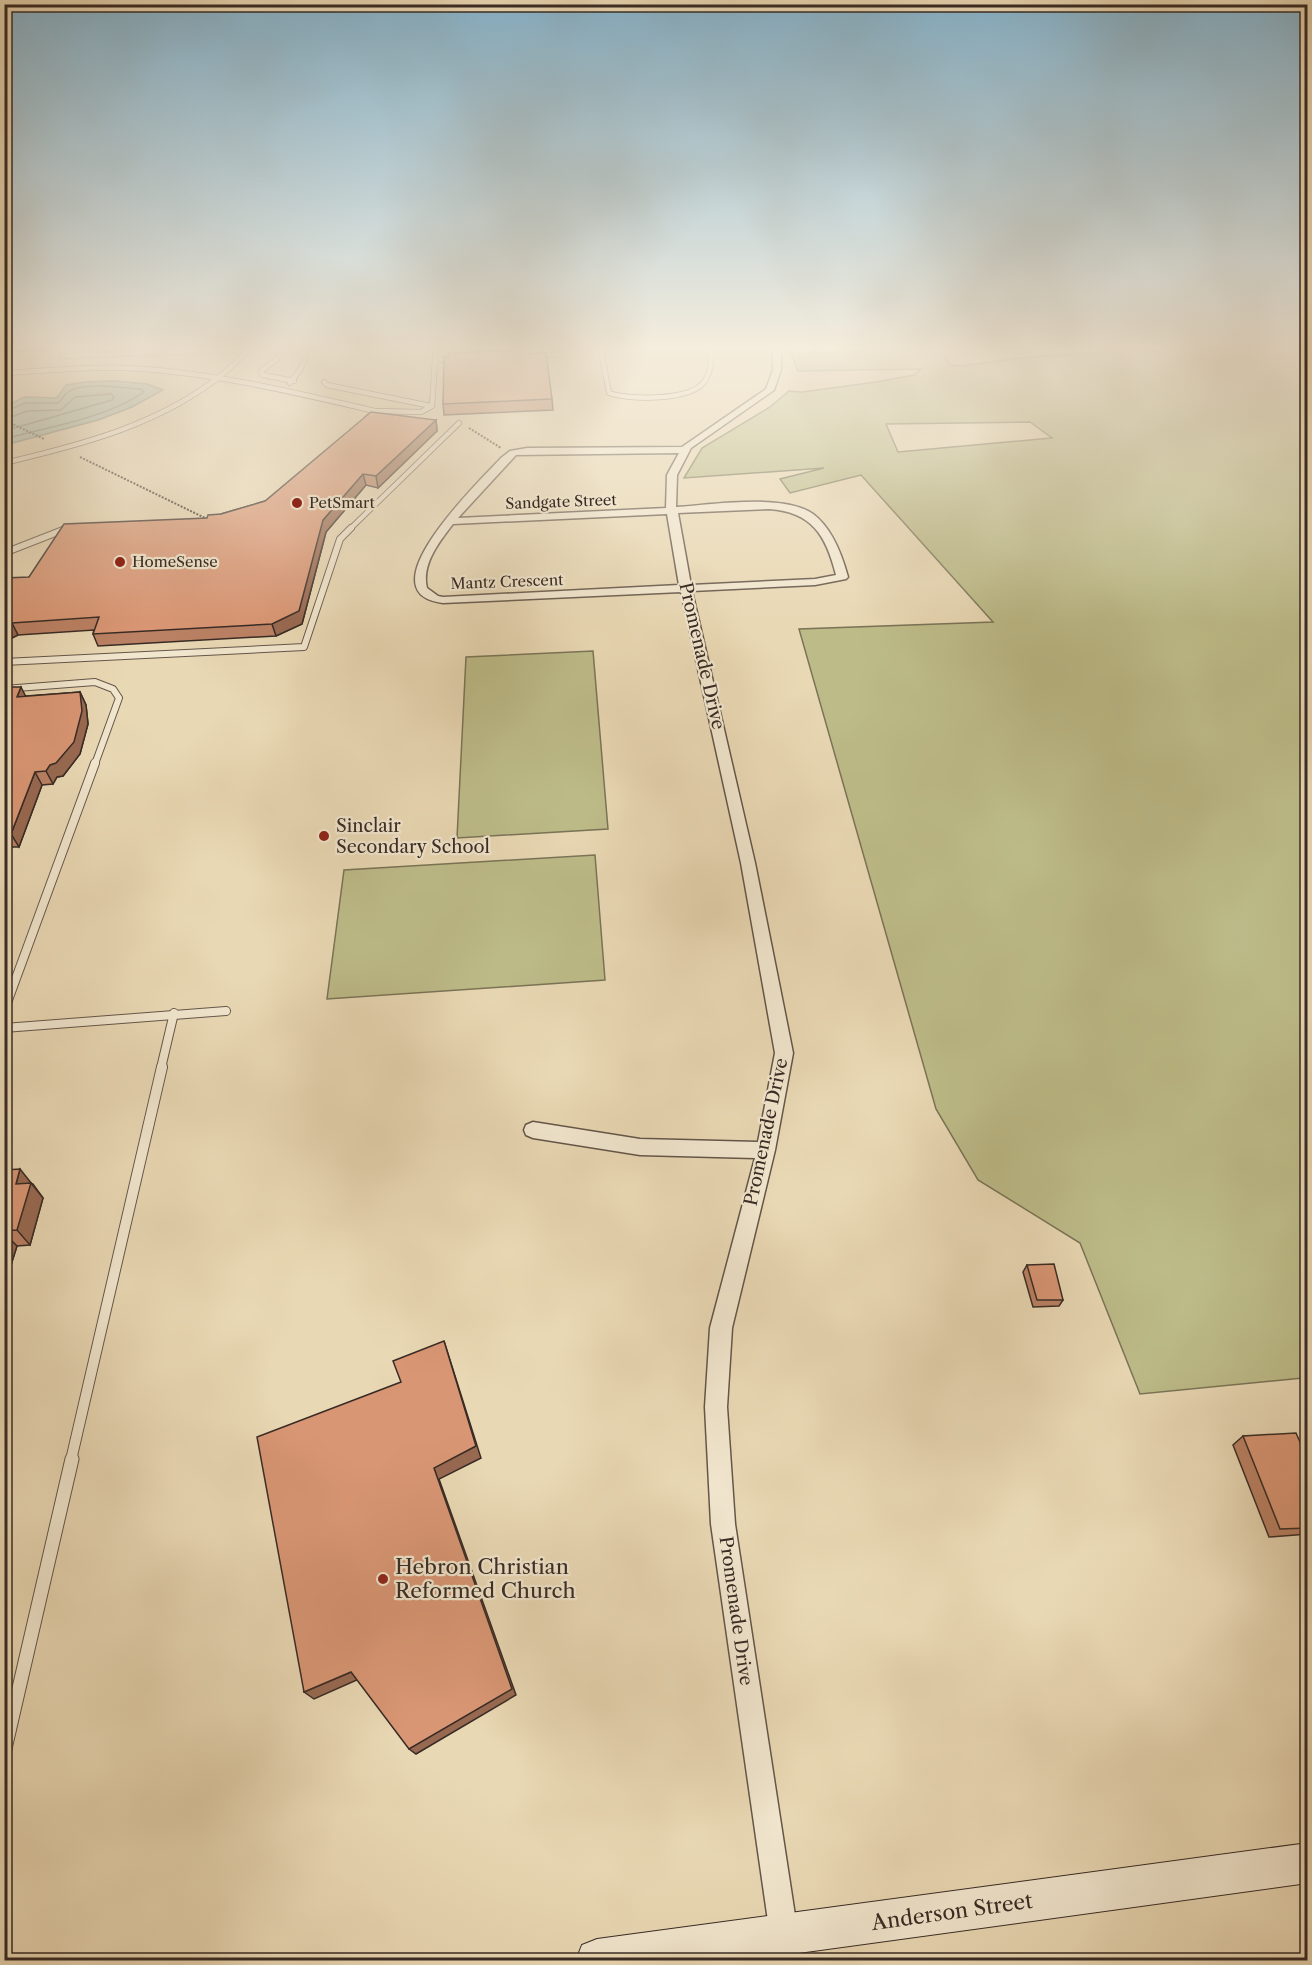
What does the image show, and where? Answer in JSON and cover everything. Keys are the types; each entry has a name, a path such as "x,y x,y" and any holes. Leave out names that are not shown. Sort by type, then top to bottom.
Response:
{"street":[{"name":"Promenade Drive","path":"699,438 687,446 672,475 670,500 686,588 748,863 784,1053 766,1150 721,1328 716,1407 723,1524 784,1935"},
{"path":"512,454 526,450 565,449 685,450"},
{"name":"Mantz Crescent","path":"512,454 451,521 431,547 419,576 422,589 435,599 686,588"},
{"name":"Sandgate Street","path":"451,521 763,506 788,508 808,515 819,527 838,558 842,577 815,582 686,588"},
{"path":"533,1130 640,1148 766,1150"},
{"name":"Anderson Street","path":"597,1960 1308,1863"}],"lane":[{"path":"4,463 92,438"},
{"path":"4,662 304,647 340,539 443,438"},
{"path":"4,553 52,532 82,525"},
{"path":"4,689 95,682 113,689 119,698 4,1011"},
{"path":"4,1028 174,1013 226,1011"},
{"path":"4,1753 174,1013"}],"path":[{"path":"41,438 205,518"},
{"path":"484,438 512,454"}],"shaded area":[{"path":"719,438 892,438 898,452 1052,438 1307,438 1307,1380 1303,1378 1140,1394 1080,1243 978,1180 936,1109 799,629 993,622 861,475 790,493 780,479 824,468 684,478 702,448"},
{"path":"593,651 608,829 457,838 466,657"},
{"path":"595,855 605,980 327,999 344,870"}],"water":[{"path":"5,438 32,438 5,445"}],"building":[{"path":"340,438 417,438 376,476 363,474 323,520 299,611 272,624 93,634 99,617 12,623 4,627 4,578 29,577 64,524 207,518 208,515 221,514 265,501"},
{"path":"4,687 21,687 17,697 80,692 82,711 74,742 46,771 35,772 11,834 4,834"},
{"path":"20,1169 16,1184 31,1183 17,1230 4,1231 4,1170"},
{"path":"1054,1264 1063,1300 1037,1300 1027,1265"},
{"name":"Hebron Christian Reformed Church","path":"444,1341 476,1446 434,1468 512,1689 409,1749 351,1672 304,1692 257,1437 401,1382 393,1361"},
{"path":"1296,1433 1308,1460 1308,1528 1280,1529 1243,1436"}],"place":[{"name":"PetSmart","path":"297,503"},
{"name":"HomeSense","path":"120,562"},
{"name":"Sinclair Secondary School","path":"324,836"},
{"name":"Hebron Christian Reformed Church","path":"383,1579"}]}
